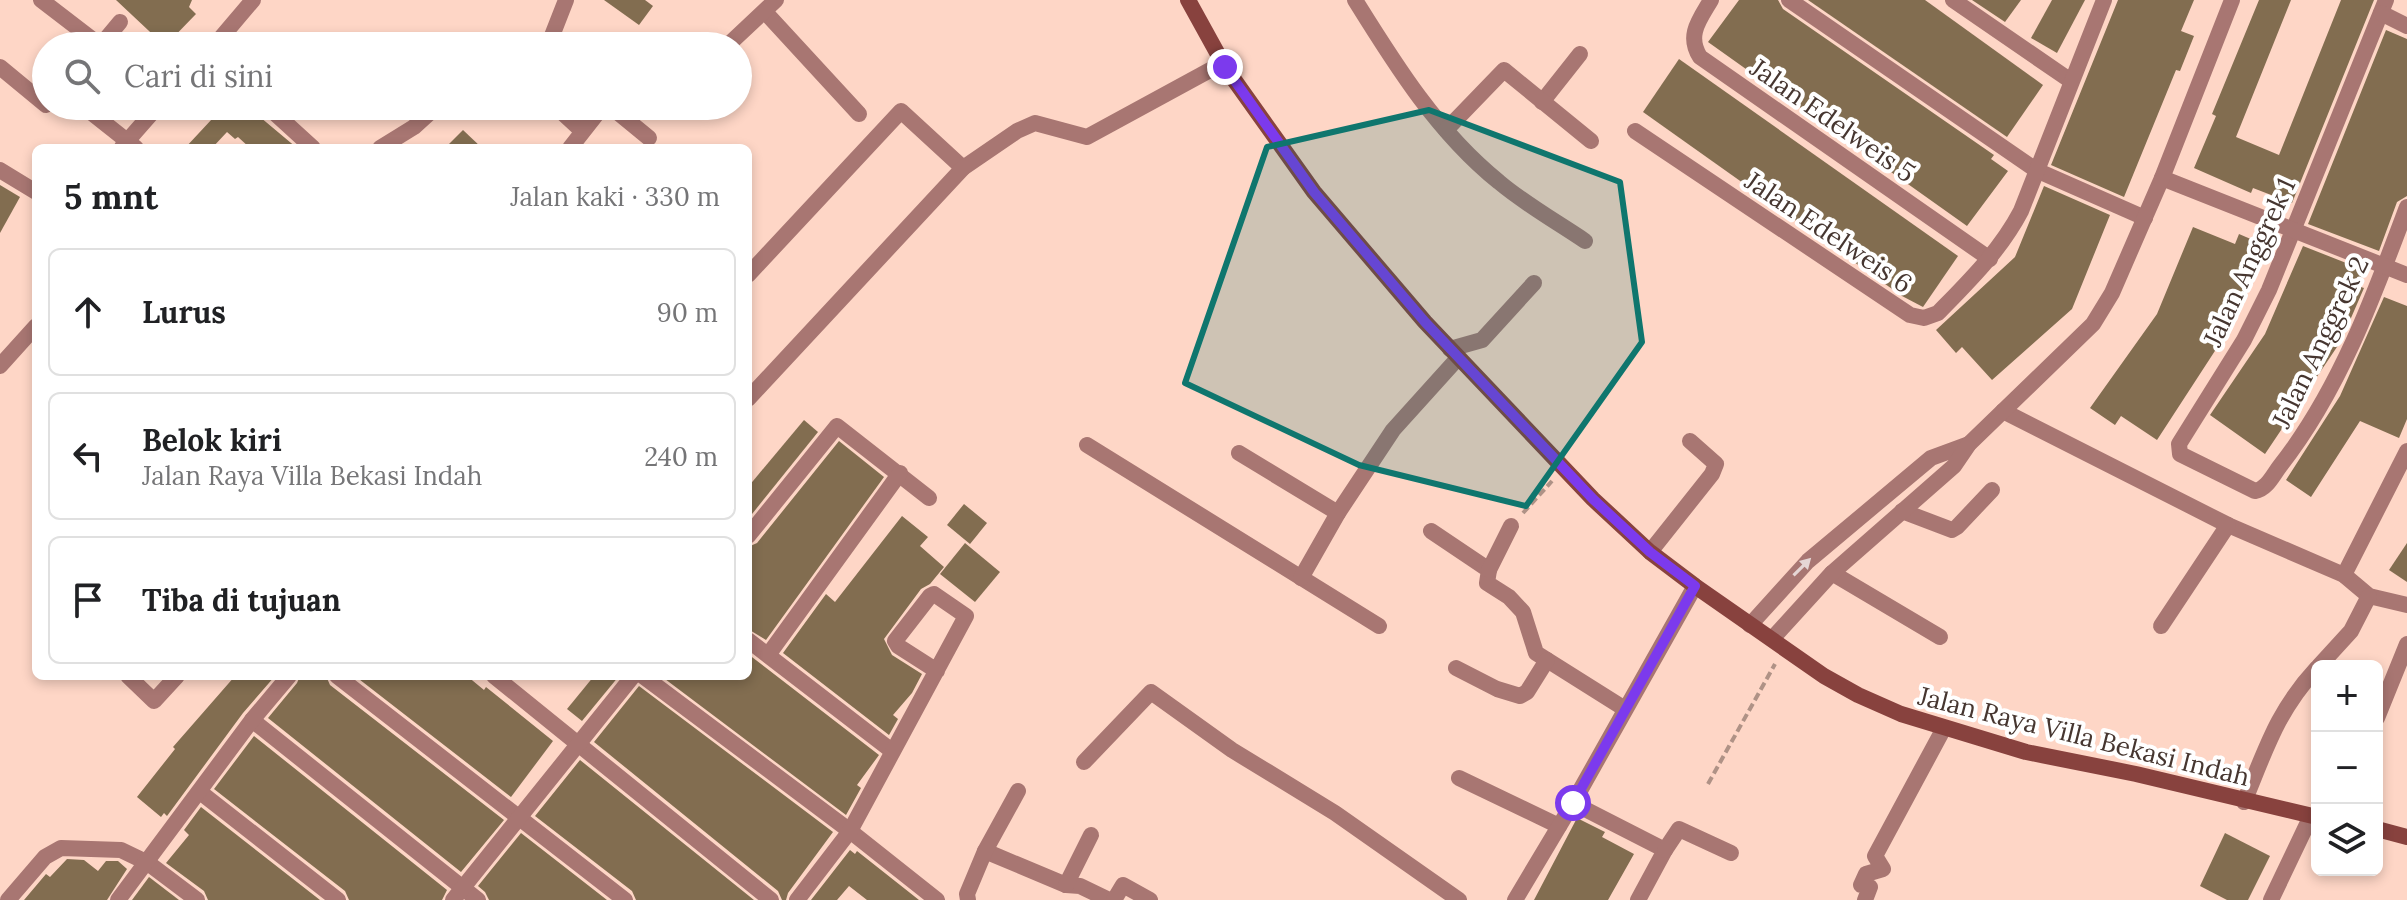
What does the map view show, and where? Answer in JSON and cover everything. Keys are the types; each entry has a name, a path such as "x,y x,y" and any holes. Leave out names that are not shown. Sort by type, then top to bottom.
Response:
{"main road":[{"name":"Jalan Raya Villa Bekasi Indah","path":"1188,0 1223,63 1314,192 1454,353 1564,468 1650,552 1695,586 1858,695 1901,714 2026,752 2136,774 2311,815"},
{"path":"2383,831 2407,837"}],"street":[{"path":"41,0 82,32"},
{"path":"226,32 253,0"},
{"path":"553,32 566,0"},
{"path":"1355,0 1391,58 1446,130 1499,183 1585,241"},
{"name":"Jalan Edelweis 5","path":"1711,0 1694,32 1694,44 1700,57 1990,259"},
{"path":"1789,0 2036,170 2145,218"},
{"path":"1953,0 2071,81"},
{"name":"Jalan Edelweis 6","path":"1635,131 1910,315 1924,318 1938,313 1990,259 2007,236 2021,211 2104,0"},
{"path":"1778,643 1832,573 1954,466 1969,444 2093,324 2112,293 2145,218 2232,0"},
{"path":"742,32 771,6 859,114"},
{"path":"2383,6 2407,26"},
{"name":"Jalan Anggrek 1","path":"2261,490 2255,491 2186,458 2180,454 2178,447 2244,340 2294,229 2383,6"},
{"path":"112,32 120,22"},
{"path":"1542,102 1580,54"},
{"path":"752,395 963,168 1017,131 1035,123 1087,137 1223,63"},
{"path":"0,67 32,92"},
{"path":"1446,130 1504,70 1591,141"},
{"path":"752,271 901,111 963,168"},
{"path":"99,120 126,144"},
{"path":"130,144 148,120"},
{"path":"282,120 309,144"},
{"path":"386,144 422,120"},
{"path":"570,120 582,131"},
{"path":"573,144 591,120"},
{"path":"627,120 649,138"},
{"path":"0,170 32,190"},
{"path":"2162,178 2407,275"},
{"name":"Jalan Anggrek 2","path":"2261,490 2291,452 2348,352 2407,207"},
{"path":"1301,578 1338,513 1393,430 1454,353 1482,340 1534,283"},
{"path":"0,366 32,330"},
{"path":"2003,411 2228,525 2344,575 2369,596 2407,605"},
{"path":"752,531 837,426 929,498"},
{"path":"1650,552 1712,474 1716,464 1690,441"},
{"path":"1750,625 1808,561 1931,458 1969,444"},
{"path":"1087,445 1379,626"},
{"path":"2344,575 2407,451"},
{"path":"1239,453 1338,513"},
{"path":"768,655 900,473"},
{"path":"1902,511 1952,530 1992,490"},
{"path":"2161,626 2228,525"},
{"path":"1511,526 1489,570 1487,583 1518,605 1528,622 1536,653 1625,709"},
{"path":"1431,531 1489,570"},
{"path":"1832,573 1940,637"},
{"path":"1515,900 1695,586"},
{"path":"797,900 850,831 892,751 937,671 966,616 934,594 895,641 937,671"},
{"path":"2324,660 2351,631 2369,596"},
{"path":"752,643 892,751"},
{"path":"2383,703 2407,644"},
{"path":"1456,668 1497,689 1520,696 1527,692 1547,660"},
{"path":"2244,802 2273,727 2296,690 2311,674"},
{"path":"132,680 154,701 173,680"},
{"path":"118,900 252,720 286,680"},
{"path":"342,680 625,900"},
{"path":"499,680 771,900"},
{"path":"458,894 630,680"},
{"path":"648,680 937,900"},
{"path":"1084,762 1151,692 1232,750 1335,813 1459,900"},
{"path":"252,720 458,894 478,900"},
{"path":"1865,900 1870,887 1861,885 1866,874 1883,869 1875,856 1944,728"},
{"path":"1459,778 1559,826"},
{"path":"968,900 967,894 985,851 1018,791"},
{"path":"200,792 338,900"},
{"path":"1573,803 1665,850"},
{"path":"2271,900 2311,822"},
{"path":"1638,900 1679,829 1731,853"},
{"path":"1066,885 1091,835"},
{"path":"8,900 45,857 61,848 116,849 148,863 197,900"},
{"path":"985,851 1066,885 1080,886 1112,900 1123,885 1150,900"}],"path":[{"path":"1511,526 1564,468"},
{"path":"1708,784 1778,643"}],"highlighted area":[{"path":"1429,110 1620,182 1642,342 1526,506 1359,465 1185,383 1267,147"}],"building":[{"path":"116,0 192,0 189,7 196,14 179,32 150,32"},
{"path":"604,0 645,0 653,6 639,25"},
{"path":"1739,0 1778,0 1783,9 1994,155 1991,159 2008,171 1967,226 1708,42"},
{"path":"1808,0 1925,0 2043,85 2007,137"},
{"path":"1972,0 2021,0 2005,22"},
{"path":"2052,0 2085,0 2057,53 2031,38"},
{"path":"2118,0 2194,0 2181,31 2194,36 2180,71 2176,70 2124,197 2051,165"},
{"path":"2259,0 2291,0 2236,137 2279,155 2341,0 2374,0 2292,203 2253,188 2251,193 2194,168 2216,116 2212,114"},
{"path":"2386,30 2407,39 2407,196 2397,202 2379,251 2308,224"},
{"path":"1679,59 1958,256 1923,307 1902,296 1643,112"},
{"path":"211,120 264,120 292,144 246,144 227,132 216,144 189,144"},
{"path":"463,130 478,144 449,144"},
{"path":"0,185 20,197 0,233"},
{"path":"2044,186 2110,215 2072,309 1992,380 1962,347 1956,353 1936,330 2015,257"},
{"path":"2193,227 2235,244 2239,234 2267,246 2237,317 2157,440 2121,416 2115,425 2090,408 2157,314"},
{"path":"2303,246 2364,270 2358,286 2364,288 2341,341 2265,454 2210,415 2265,334"},
{"path":"2384,297 2407,306 2407,419 2399,438 2360,421 2311,497 2286,480 2340,396"},
{"path":"804,420 818,432 752,514 752,482"},
{"path":"839,441 884,477 766,640 752,631 752,545 757,543"},
{"path":"964,504 987,523 970,544 947,525"},
{"path":"902,516 928,537 920,546 944,567 930,584 921,589 884,639 892,655 922,674 912,693 893,715 898,719 889,735 783,653 826,594 835,602"},
{"path":"965,543 1000,572 975,602 940,574"},
{"path":"2407,543 2407,582 2389,570"},
{"path":"752,657 879,755 857,785 861,788 846,815 666,680 752,680"},
{"path":"232,680 272,680 243,713 167,816 164,813 161,817 137,797 175,749 173,747"},
{"path":"298,680 328,680 330,685 504,820 461,872 268,718"},
{"path":"360,680 472,680 484,690 486,687 553,741 511,797"},
{"path":"591,680 616,680 582,721 567,709"},
{"path":"639,686 833,832 786,900 782,900 778,891 594,742"},
{"path":"254,736 447,890 442,900 349,900 345,891 214,789"},
{"path":"580,760 754,900 636,900 632,891 535,816"},
{"path":"201,807 320,900 208,900 204,891 166,863 189,835 184,830"},
{"path":"1577,818 1605,832 1602,837 1634,854 1608,900 1534,900"},
{"path":"521,833 607,900 489,900 478,886"},
{"path":"2225,833 2270,856 2248,900 2227,900 2200,886"},
{"path":"850,850 855,854 857,851 919,900 867,900 849,886 837,900 811,900"},
{"path":"67,859 84,860 98,871 106,861 118,861 127,869 107,900 24,900 46,874 50,877"},
{"path":"149,877 179,900 132,900"}],"route":[{"path":"1225,67 1314,192 1425,322 1593,499 1650,552 1695,586 1573,803"}]}
